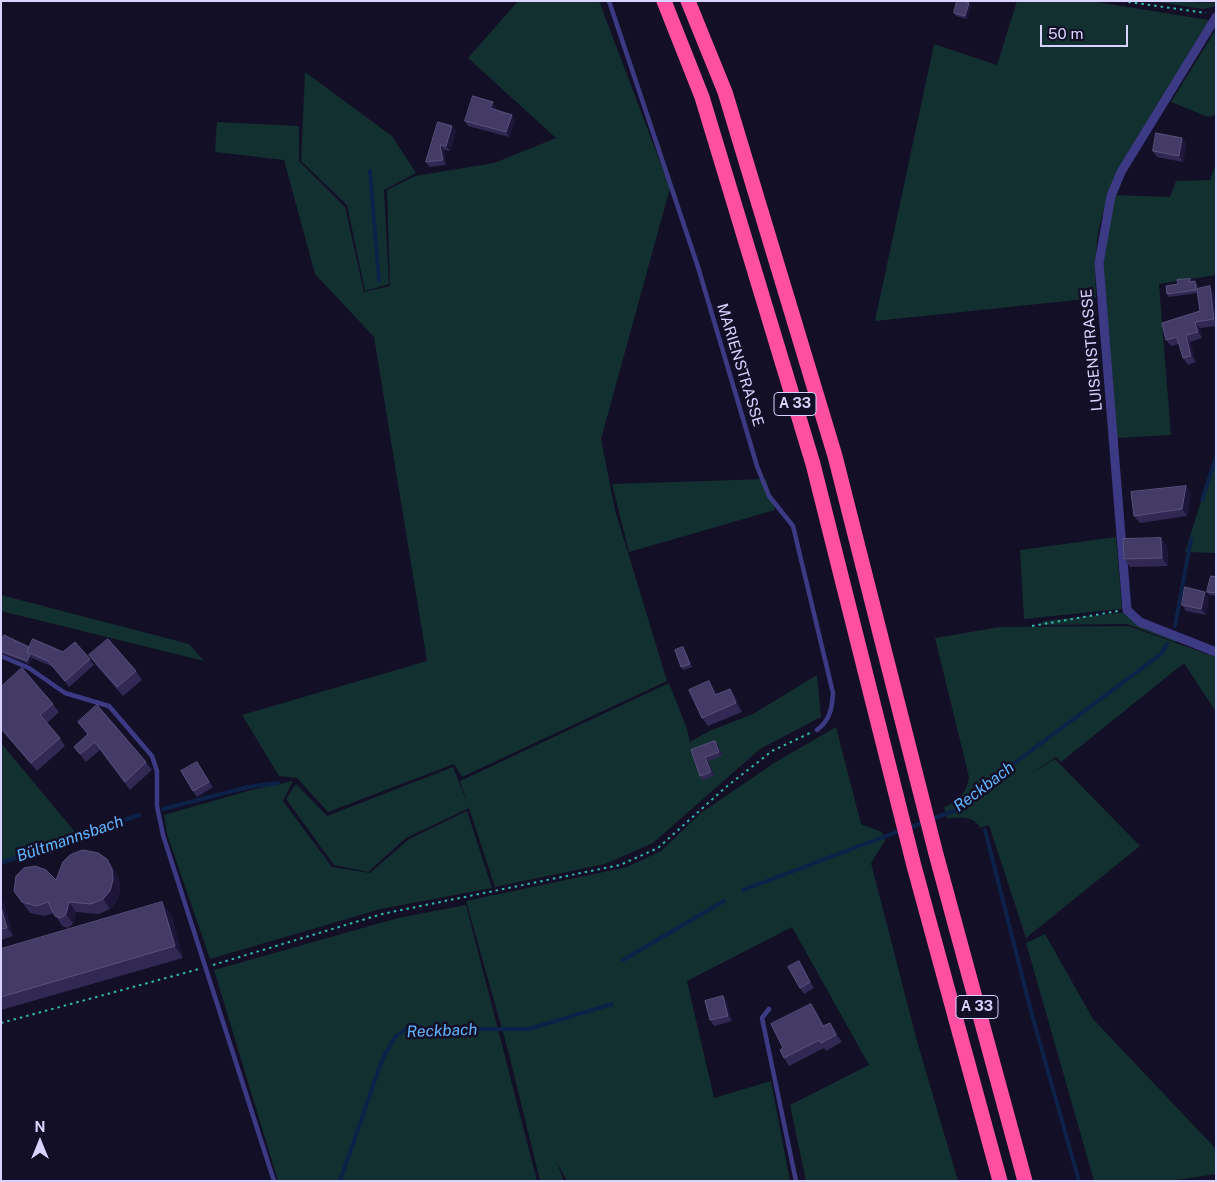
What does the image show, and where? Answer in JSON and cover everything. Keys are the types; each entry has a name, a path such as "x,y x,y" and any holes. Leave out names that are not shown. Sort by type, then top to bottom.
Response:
{"highway":[{"name":"A 33","path":"664,1 702,97 813,464 908,840 1000,1181"},
{"name":"A 33","path":"688,1 725,92 835,456 930,833 1025,1181"}],"street":[{"name":"LUISENSTRASSE","path":"1127,610 1100,281 1099,263 1102,234 1111,196 1121,172 1213,15"},
{"path":"1127,610 1140,622 1216,652"}],"lane":[{"name":"MARIENSTRASSE","path":"609,1 698,267 757,466 769,496 793,526 833,693 832,711 824,725 817,730"},
{"path":"1,656 29,668 65,693 109,706 152,756 157,771 158,806 163,835 274,1181"},
{"path":"770,1009 762,1018 764,1034 774,1070 796,1181"}],"path":[{"path":"1122,1 1213,15"},
{"path":"1032,626 1127,610"},
{"path":"1,1024 206,967 382,914 620,865 658,848 726,787 772,751 817,730"}],"green space":[{"path":"518,1 599,1 670,188 601,439 615,510 667,681 462,777 454,764 328,812 297,778 279,776 242,715 427,661 374,337 315,274 284,160 215,152 217,122 299,126 299,161 345,207 364,292 390,286 387,190 415,176 494,163 556,138 468,58"},
{"path":"1017,1 1090,1 1209,20 1120,166 1108,194 1098,232 1095,263 1096,298 875,321 934,44 997,65"},
{"path":"1151,1 1216,3 1216,6 1203,9"},
{"path":"1216,29 1216,115 1208,117 1171,102"},
{"path":"305,72 392,136 416,173 384,190 389,284 365,291 347,205 301,161"},
{"path":"1216,163 1216,275 1159,284 1171,435 1117,438 1103,264 1115,195 1170,197 1176,181 1210,180"},
{"path":"1216,454 1216,553 1185,552"},
{"path":"766,479 775,510 629,552 612,484"},
{"path":"1116,537 1122,609 1024,619 1020,550"},
{"path":"1,595 189,644 204,661 1,611"},
{"path":"1127,612 1177,639 1175,642 1127,624 1038,625 1044,621"},
{"path":"1128,626 1216,657 1216,712 1184,663 1061,762 1056,757 1030,774 1055,759 1140,846 1026,938 989,825 980,828 970,819 947,818 944,807 961,796 966,788 969,777 935,638 1000,627"},
{"path":"817,675 821,717 760,749 653,843 605,864 495,887 460,781 669,683 687,729 692,753 690,742 709,731 753,714"},
{"path":"836,727 861,824 882,832 885,841 871,863 917,1041 958,1181 806,1181 790,1105 869,1065 792,927 687,981 714,1098 771,1081 790,1181 567,1181 556,1161 564,1181 540,1181 509,1054 466,901 627,867 661,851 701,813 774,763"},
{"path":"1,743 80,838 1,862"},
{"path":"453,767 469,808 406,838 368,872 334,865 286,799 296,784 327,816"},
{"path":"293,781 283,801 332,867 370,873 409,839 467,811 492,888 381,909 210,959 167,834 164,815 251,790"},
{"path":"466,905 537,1181 278,1181 214,970 398,918"},
{"path":"1045,934 1093,1019 1216,1149 1216,1174 1170,1181 1094,1181 1026,943"}],"building":[{"path":"957,1 969,3 965,16 954,13"},
{"path":"473,96 493,102 490,108 512,115 506,132 465,121"},
{"path":"438,122 452,126 446,146 440,145 443,160 426,162"},
{"path":"1156,133 1182,138 1179,156 1153,151"},
{"path":"1190,279 1190,282 1195,281 1196,290 1167,294 1166,286 1178,284 1177,280"},
{"path":"1210,286 1214,319 1195,322 1198,332 1186,335 1191,356 1183,358 1177,337 1166,340 1162,323 1200,311 1197,289"},
{"path":"1186,486 1182,509 1134,516 1131,492"},
{"path":"1161,538 1162,558 1124,559 1123,539"},
{"path":"1211,576 1216,577 1216,593 1207,592"},
{"path":"1185,587 1205,592 1201,609 1182,605"},
{"path":"4,635 29,647 27,652 30,655 27,661 1,651 1,641"},
{"path":"33,639 63,652 75,642 90,659 65,681 48,661 27,652"},
{"path":"108,639 136,671 117,687 89,655"},
{"path":"683,647 690,664 681,667 675,650"},
{"path":"22,668 53,704 40,715 60,738 31,763 1,728 1,687"},
{"path":"709,681 715,695 730,689 736,703 702,718 689,690"},
{"path":"97,705 146,762 125,782 95,742 80,754 74,747 88,734 78,722"},
{"path":"715,741 719,752 705,757 711,772 700,776 691,750"},
{"path":"197,762 209,782 193,791 181,771"},
{"path":"83,850 98,853 107,859 112,869 113,880 110,891 103,899 91,904 69,902 66,914 61,918 55,916 48,902 37,906 22,902 14,891 16,876 24,868 35,866 46,870 56,880 63,862 70,855"},
{"path":"162,902 175,946 1,997 1,949"},
{"path":"1,907 7,928 1,929"},
{"path":"799,961 810,982 800,988 788,967"},
{"path":"723,996 728,1016 710,1020 705,1001"},
{"path":"811,1004 823,1026 830,1023 836,1035 821,1043 819,1040 784,1058 780,1050 783,1048 771,1024"}],"waterway":[{"name":"Bültmannsbach","path":"370,171 379,281"},
{"name":"Reckbach","path":"1202,500 1216,457"},
{"name":"Reckbach","path":"1175,626 1191,539"},
{"name":"Reckbach","path":"932,819 959,809 989,782 1161,654 1167,644"},
{"name":"Bültmannsbach","path":"163,809 248,787 278,783"},
{"name":"Bültmannsbach","path":"1,863 139,815"},
{"name":"Reckbach","path":"908,828 925,822"},
{"name":"Reckbach","path":"743,890 902,830"},
{"path":"985,830 1032,1015 1079,1181"},
{"name":"Reckbach","path":"623,960 724,901"},
{"name":"Reckbach","path":"340,1181 382,1060 395,1037 406,1029 529,1029 612,1004"}]}
